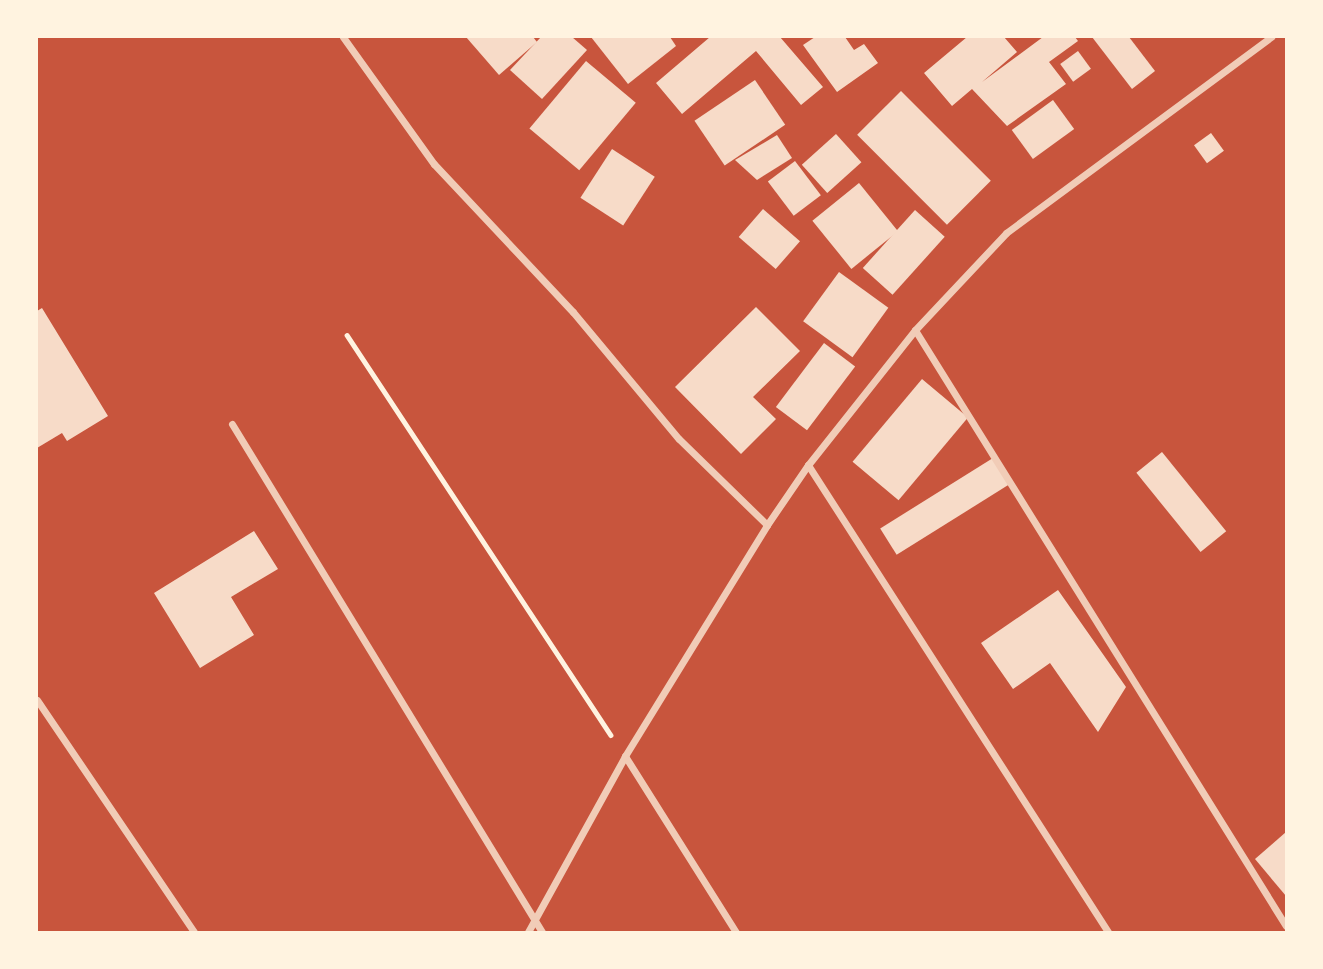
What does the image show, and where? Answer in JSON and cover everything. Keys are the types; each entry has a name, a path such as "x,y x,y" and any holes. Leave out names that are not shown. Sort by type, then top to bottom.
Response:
{"street":[{"path":"343,37 434,164 573,312 679,439 767,525"},
{"path":"528,932 625,756 767,525 808,465 915,330 1006,233 1271,37"},
{"path":"915,330 1286,926"},
{"path":"232,424 541,932"},
{"path":"808,465 1108,932"},
{"path":"37,700 194,932"},
{"path":"625,756 736,932"}],"path":[{"path":"347,335 625,756"}],"building":[{"path":"466,37 533,37 537,42 499,75"},
{"path":"541,37 572,37 587,50 542,99 510,70"},
{"path":"591,37 670,37 676,46 628,84"},
{"path":"710,37 780,37 823,87 801,105 756,51 682,114 656,83"},
{"path":"815,37 845,37 854,50 864,44 878,63 837,92 803,45"},
{"path":"967,37 1004,37 1017,52 982,82 1043,37 1075,37 1078,41 1049,62 1066,84 1007,126 972,89 952,106 924,73"},
{"path":"1092,37 1129,37 1155,71 1132,89"},
{"path":"1078,51 1091,69 1073,82 1060,64"},
{"path":"586,61 636,103 579,170 529,128"},
{"path":"755,80 785,125 725,166 694,121"},
{"path":"901,91 991,181 947,225 857,135"},
{"path":"1053,100 1074,129 1033,159 1012,130"},
{"path":"1211,133 1224,151 1207,163 1194,145"},
{"path":"836,134 861,162 827,193 802,165"},
{"path":"777,135 792,158 757,180 735,160"},
{"path":"612,149 655,177 623,225 580,198"},
{"path":"795,161 821,195 794,216 768,181"},
{"path":"859,183 898,231 851,269 812,221"},
{"path":"763,209 800,241 776,269 739,237"},
{"path":"915,210 945,237 893,295 863,268"},
{"path":"839,272 888,308 852,357 803,321"},
{"path":"756,307 800,351 753,397 776,419 741,454 675,387"},
{"path":"42,308 108,416 67,441 62,433 37,448 37,311"},
{"path":"824,343 855,366 807,430 776,407"},
{"path":"922,379 968,418 899,500 853,462"},
{"path":"1162,452 1226,531 1201,552 1136,473"},
{"path":"993,458 1009,484 897,555 880,528"},
{"path":"254,531 278,569 231,597 254,635 200,668 154,593"},
{"path":"1058,590 1126,687 1098,732 1050,663 1013,689 981,643"},
{"path":"1286,832 1286,896 1255,859"}]}
